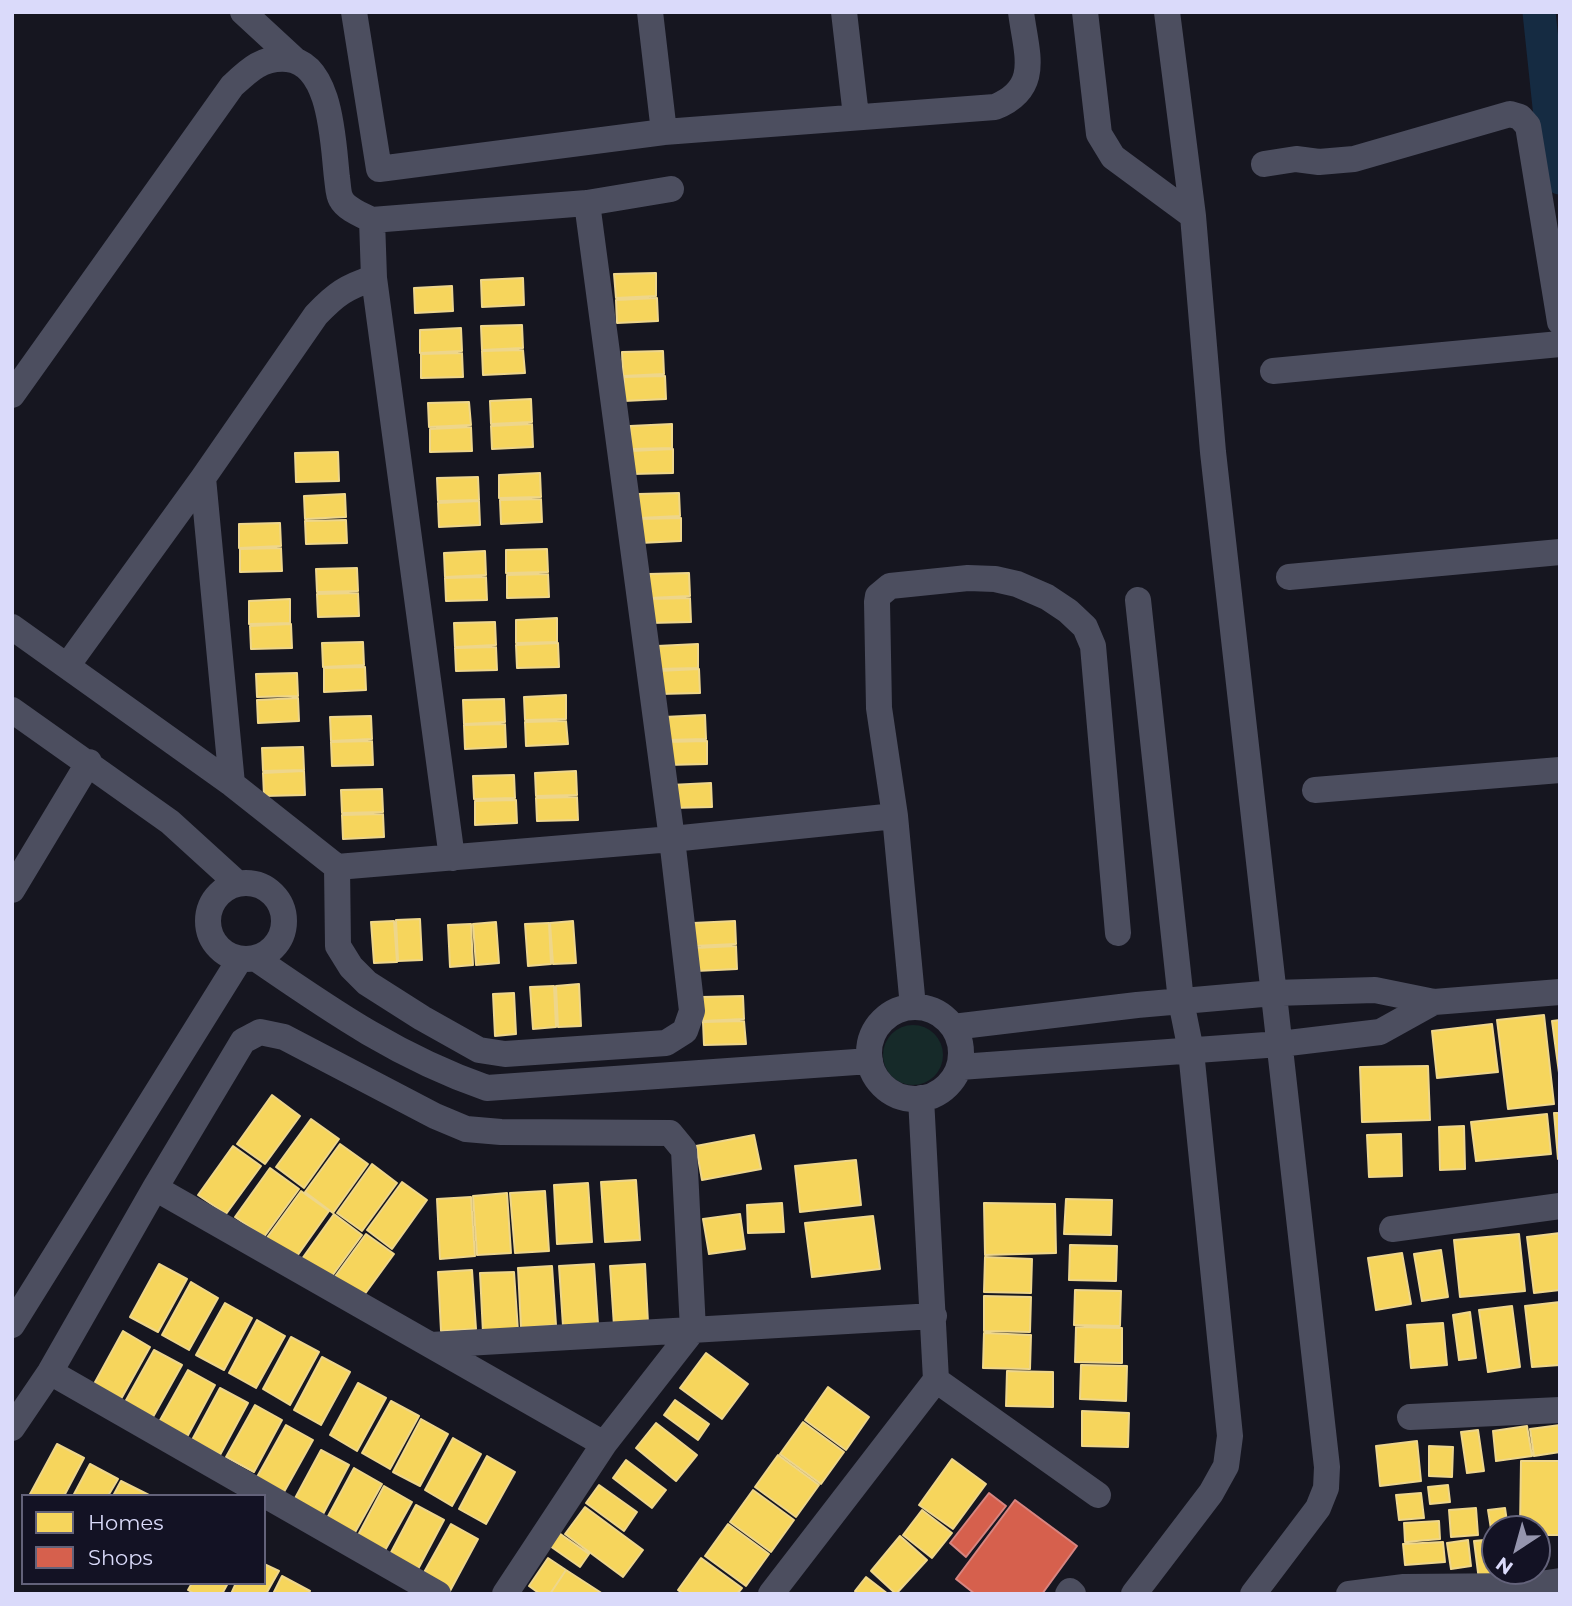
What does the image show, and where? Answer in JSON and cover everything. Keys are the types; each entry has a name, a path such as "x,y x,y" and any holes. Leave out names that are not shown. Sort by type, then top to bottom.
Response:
{"street":[{"path":"243,12 305,66 317,80 326,101 341,198 354,210 372,220 587,203 671,189"},
{"path":"354,12 379,169 664,132 995,107 1011,101 1023,89 1028,70 1021,12"},
{"path":"650,12 664,132"},
{"path":"844,12 856,116"},
{"path":"1085,12 1099,134 1113,157 1193,216"},
{"path":"1167,12 1193,216 1213,452 1327,1466 1326,1488 1318,1508 1253,1594"},
{"path":"12,395 232,86 254,66 273,58 295,60"},
{"path":"1264,164 1296,159 1319,162 1354,159 1510,114 1520,117 1528,126 1560,322"},
{"path":"337,867 338,946 351,967 367,983 479,1050 505,1054 666,1043 685,1031 692,1011 672,839 587,203"},
{"path":"372,220 374,278 452,858"},
{"path":"67,666 203,478 316,315 336,295 374,278"},
{"path":"1273,371 1560,344"},
{"path":"203,478 232,784"},
{"path":"1289,577 1560,552"},
{"path":"913,1007 895,816 879,708 878,596 890,586 968,578 995,579 1017,584 1047,597 1085,627 1093,646 1118,933"},
{"path":"1134,1594 1211,1493 1226,1466 1230,1436 1192,1051 1181,1001 1139,600"},
{"path":"12,627 232,784 337,867 672,839 895,816"},
{"path":"12,709 170,822 237,883"},
{"path":"12,890 89,762"},
{"path":"1315,790 1560,770"},
{"path":"16,1309 247,958 268,952 279,941 284,927 284,913 277,899 267,889 253,884 237,883 214,900 208,915 209,929 215,943 226,953 247,958 393,1048 450,1075 487,1088 870,1061"},
{"path":"953,1027 1274,993 1375,990 1434,1002 1560,992"},
{"path":"960,1067 1280,1044 1380,1032 1434,1002"},
{"path":"913,1007 936,1012 953,1027 961,1050 960,1067 949,1085 931,1097 901,1097 884,1087 877,1079 870,1061 876,1028 892,1013 913,1007"},
{"path":"12,1428 50,1372 243,1041 260,1032 284,1037 435,1116 466,1129 501,1132 670,1133 684,1150 693,1330 604,1444 505,1594"},
{"path":"771,1594 936,1380 921,1098"},
{"path":"155,1188 604,1444"},
{"path":"1392,1229 1560,1206"},
{"path":"431,1345 934,1316"},
{"path":"50,1372 263,1494"},
{"path":"936,1380 1098,1495"},
{"path":"1410,1417 1560,1410"},
{"path":"266,1496 438,1594"},
{"path":"1349,1594 1525,1590 1560,1581"}],"green space":[{"path":"907,1025 919,1025 938,1038 943,1055 941,1067 930,1080 919,1085 907,1085 888,1072 883,1061 883,1049 896,1030"}],"building: Homes":[{"path":"656,273 656,296 616,298 614,274"},
{"path":"523,278 524,305 482,307 481,280"},
{"path":"452,286 453,311 415,313 414,288"},
{"path":"657,298 658,321 617,323 616,300"},
{"path":"522,325 523,348 482,350 481,326"},
{"path":"461,328 462,351 420,353 420,330"},
{"path":"523,350 525,373 483,375 482,351"},
{"path":"663,351 664,374 623,376 622,352"},
{"path":"462,353 463,377 421,378 421,354"},
{"path":"665,376 666,399 624,401 624,377"},
{"path":"531,399 532,422 491,424 490,401"},
{"path":"469,402 471,425 429,427 428,403"},
{"path":"532,424 533,447 492,449 491,426"},
{"path":"672,424 672,448 631,449 630,426"},
{"path":"471,427 472,451 430,452 430,429"},
{"path":"673,449 673,473 632,474 631,451"},
{"path":"338,452 339,481 296,482 295,453"},
{"path":"540,473 541,497 499,498 499,475"},
{"path":"478,477 479,500 438,501 437,478"},
{"path":"679,493 680,516 639,518 638,494"},
{"path":"345,494 346,517 305,519 304,496"},
{"path":"541,499 542,522 501,524 500,500"},
{"path":"479,501 480,525 439,527 438,503"},
{"path":"681,518 681,541 640,543 639,519"},
{"path":"346,520 347,543 306,544 305,521"},
{"path":"280,523 281,546 239,548 239,524"},
{"path":"281,548 282,571 240,572 240,549"},
{"path":"547,549 548,572 506,573 506,550"},
{"path":"485,551 486,575 445,577 444,553"},
{"path":"357,568 358,591 317,592 316,569"},
{"path":"689,573 690,596 649,598 648,574"},
{"path":"548,574 549,597 507,598 507,575"},
{"path":"486,577 487,600 446,601 445,578"},
{"path":"358,593 359,616 318,617 317,594"},
{"path":"690,598 691,622 650,623 649,599"},
{"path":"290,599 290,623 249,624 249,601"},
{"path":"557,618 557,642 516,643 516,620"},
{"path":"495,622 496,645 455,647 454,623"},
{"path":"291,624 292,648 251,649 250,626"},
{"path":"363,642 364,665 323,667 322,643"},
{"path":"558,643 559,667 517,668 516,645"},
{"path":"698,644 698,668 657,669 657,646"},
{"path":"496,647 497,670 456,671 455,648"},
{"path":"365,667 366,690 324,692 324,668"},
{"path":"699,669 700,693 659,694 658,671"},
{"path":"297,673 298,696 257,697 256,674"},
{"path":"566,695 566,719 525,720 524,697"},
{"path":"298,698 299,721 258,723 257,700"},
{"path":"504,699 505,722 464,724 463,700"},
{"path":"705,715 706,739 665,740 664,717"},
{"path":"371,716 372,739 331,741 330,717"},
{"path":"566,721 568,744 526,746 525,722"},
{"path":"505,724 506,747 465,749 464,725"},
{"path":"372,741 373,765 332,766 331,742"},
{"path":"707,741 707,764 666,765 665,742"},
{"path":"303,747 304,770 263,771 262,748"},
{"path":"304,771 305,795 264,796 263,773"},
{"path":"576,771 577,795 536,796 535,773"},
{"path":"514,775 515,798 474,799 473,776"},
{"path":"711,783 712,807 671,808 670,785"},
{"path":"382,789 383,812 342,813 341,790"},
{"path":"577,797 578,820 537,821 536,798"},
{"path":"516,800 517,823 475,825 475,801"},
{"path":"383,814 384,837 343,839 342,815"},
{"path":"420,919 422,960 398,961 396,920"},
{"path":"394,921 397,962 374,963 371,922"},
{"path":"573,921 576,963 553,964 550,923"},
{"path":"735,921 736,944 694,946 693,923"},
{"path":"496,922 499,963 476,965 473,924"},
{"path":"549,923 551,964 528,966 525,924"},
{"path":"471,924 473,965 450,967 448,925"},
{"path":"736,946 737,969 696,971 695,948"},
{"path":"579,984 581,1026 558,1027 556,986"},
{"path":"554,986 556,1027 533,1029 530,987"},
{"path":"514,993 516,1034 495,1036 493,994"},
{"path":"743,996 744,1019 703,1021 702,997"},
{"path":"1544,1015 1554,1104 1508,1109 1497,1020"},
{"path":"1560,1020 1560,1080 1552,1021"},
{"path":"744,1021 746,1044 704,1045 703,1022"},
{"path":"1492,1024 1498,1072 1437,1078 1432,1031"},
{"path":"1428,1066 1430,1120 1362,1122 1360,1067"},
{"path":"272,1095 300,1116 265,1164 237,1144"},
{"path":"1554,1113 1560,1113 1560,1159 1558,1159"},
{"path":"1547,1114 1551,1154 1476,1161 1471,1122"},
{"path":"311,1119 339,1139 304,1188 276,1167"},
{"path":"1464,1126 1465,1169 1440,1170 1439,1127"},
{"path":"1401,1134 1402,1176 1369,1177 1367,1135"},
{"path":"754,1135 761,1169 702,1180 696,1146"},
{"path":"340,1144 368,1164 333,1213 305,1192"},
{"path":"233,1146 261,1166 226,1214 198,1195"},
{"path":"856,1160 861,1205 800,1212 795,1166"},
{"path":"372,1164 397,1183 362,1231 337,1213"},
{"path":"270,1168 299,1189 264,1237 235,1217"},
{"path":"636,1180 640,1240 605,1242 601,1182"},
{"path":"402,1182 427,1200 392,1249 367,1230"},
{"path":"588,1183 592,1242 557,1244 554,1185"},
{"path":"301,1191 329,1211 295,1259 266,1239"},
{"path":"545,1191 549,1251 515,1253 510,1193"},
{"path":"507,1193 511,1253 477,1255 473,1196"},
{"path":"471,1197 475,1256 440,1259 437,1199"},
{"path":"1066,1199 1112,1200 1111,1235 1064,1234"},
{"path":"782,1203 784,1232 748,1233 747,1205"},
{"path":"984,1203 1055,1204 1056,1253 985,1255"},
{"path":"334,1214 362,1235 327,1283 299,1263"},
{"path":"740,1214 745,1249 709,1254 703,1219"},
{"path":"873,1216 880,1269 812,1277 805,1223"},
{"path":"1560,1233 1560,1290 1534,1293 1527,1237"},
{"path":"366,1234 394,1254 359,1302 331,1282"},
{"path":"1519,1234 1525,1291 1460,1297 1454,1240"},
{"path":"1070,1245 1117,1246 1116,1281 1069,1280"},
{"path":"1441,1250 1448,1297 1422,1301 1414,1254"},
{"path":"1402,1253 1411,1304 1376,1310 1368,1258"},
{"path":"985,1257 1032,1259 1031,1293 984,1292"},
{"path":"159,1264 187,1279 158,1332 130,1317"},
{"path":"594,1264 598,1324 563,1326 559,1266"},
{"path":"645,1264 648,1323 614,1326 610,1266"},
{"path":"552,1266 556,1325 521,1328 518,1268"},
{"path":"472,1270 476,1329 441,1331 438,1272"},
{"path":"514,1272 518,1331 483,1333 480,1273"},
{"path":"191,1282 218,1298 189,1350 162,1335"},
{"path":"1075,1290 1121,1291 1120,1326 1074,1325"},
{"path":"984,1296 1031,1297 1030,1332 984,1331"},
{"path":"1560,1302 1560,1365 1532,1367 1525,1306"},
{"path":"225,1303 252,1318 224,1370 196,1355"},
{"path":"1512,1306 1520,1367 1488,1372 1479,1310"},
{"path":"1470,1312 1476,1358 1459,1360 1453,1315"},
{"path":"257,1320 285,1336 256,1388 229,1373"},
{"path":"1443,1323 1447,1365 1411,1368 1407,1325"},
{"path":"1076,1327 1122,1328 1122,1363 1075,1362"},
{"path":"123,1331 150,1347 121,1399 94,1384"},
{"path":"984,1333 1031,1335 1030,1369 983,1368"},
{"path":"291,1337 319,1352 290,1405 263,1389"},
{"path":"154,1350 182,1365 153,1417 125,1402"},
{"path":"706,1353 748,1384 722,1419 680,1388"},
{"path":"322,1357 350,1372 321,1425 294,1410"},
{"path":"1081,1365 1127,1366 1126,1401 1080,1399"},
{"path":"188,1370 215,1385 187,1437 159,1422"},
{"path":"1007,1371 1053,1372 1053,1407 1006,1406"},
{"path":"358,1383 386,1398 357,1451 330,1435"},
{"path":"828,1387 869,1417 846,1450 805,1420"},
{"path":"220,1388 248,1403 220,1455 192,1440"},
{"path":"675,1400 709,1424 698,1440 664,1415"},
{"path":"391,1401 419,1416 390,1469 362,1453"},
{"path":"255,1405 282,1420 254,1472 226,1457"},
{"path":"1082,1411 1129,1413 1128,1447 1082,1446"},
{"path":"421,1419 448,1434 420,1486 393,1472"},
{"path":"803,1422 844,1452 821,1484 780,1454"},
{"path":"656,1423 697,1455 676,1481 636,1448"},
{"path":"286,1425 313,1440 284,1492 257,1477"},
{"path":"1560,1425 1560,1452 1534,1456 1530,1429"},
{"path":"1527,1426 1532,1456 1496,1461 1493,1431"},
{"path":"1478,1430 1484,1471 1467,1473 1461,1432"},
{"path":"453,1438 481,1454 452,1506 425,1490"},
{"path":"1417,1441 1421,1481 1380,1486 1376,1446"},
{"path":"57,1444 84,1458 65,1494 30,1494"},
{"path":"1429,1446 1453,1447 1452,1477 1429,1476"},
{"path":"321,1450 349,1465 321,1518 293,1502"},
{"path":"778,1455 819,1485 796,1517 755,1487"},
{"path":"487,1456 515,1472 486,1524 459,1509"},
{"path":"952,1459 986,1484 953,1529 919,1505"},
{"path":"626,1460 666,1490 652,1508 613,1478"},
{"path":"1521,1461 1560,1461 1560,1535 1551,1535 1551,1515 1520,1515"},
{"path":"90,1464 118,1479 109,1494 74,1494"},
{"path":"354,1468 382,1484 353,1536 326,1520"},
{"path":"121,1481 147,1494 114,1494"},
{"path":"599,1485 637,1512 624,1531 586,1503"},
{"path":"1448,1485 1450,1502 1430,1504 1428,1487"},
{"path":"384,1486 412,1502 383,1554 356,1539"},
{"path":"753,1490 794,1520 771,1552 730,1522"},
{"path":"1421,1493 1424,1518 1399,1520 1396,1495"},
{"path":"416,1505 444,1520 416,1573 388,1558"},
{"path":"585,1507 643,1550 623,1577 565,1534"},
{"path":"1476,1508 1478,1535 1451,1537 1449,1510"},
{"path":"1505,1508 1506,1515 1489,1515 1488,1510"},
{"path":"922,1510 952,1533 932,1558 903,1535"},
{"path":"1439,1521 1440,1539 1405,1542 1404,1523"},
{"path":"451,1524 478,1539 450,1591 422,1576"},
{"path":"728,1524 769,1554 746,1586 705,1556"},
{"path":"559,1533 589,1554 580,1567 550,1546"},
{"path":"900,1536 927,1560 896,1594 871,1571"},
{"path":"1468,1540 1471,1566 1451,1569 1447,1543"},
{"path":"1481,1540 1481,1580 1479,1580 1474,1541"},
{"path":"1443,1542 1445,1562 1405,1565 1403,1544"},
{"path":"548,1558 566,1570 550,1594 540,1594 529,1586"},
{"path":"701,1558 742,1588 737,1594 683,1594 678,1590"},
{"path":"266,1565 279,1571 266,1594 231,1594 235,1585 266,1585"},
{"path":"566,1570 603,1594 550,1594"},
{"path":"282,1576 310,1591 308,1594 273,1594"},
{"path":"866,1577 888,1594 858,1594 855,1591"},
{"path":"191,1585 227,1585 222,1594 195,1594 188,1590"}],"building: Shops":[{"path":"989,1493 1006,1506 966,1557 950,1543"},
{"path":"1015,1500 1077,1546 1042,1594 975,1594 956,1579"}],"waterway":[{"path":"1539,12 1556,173 1560,178"}]}
